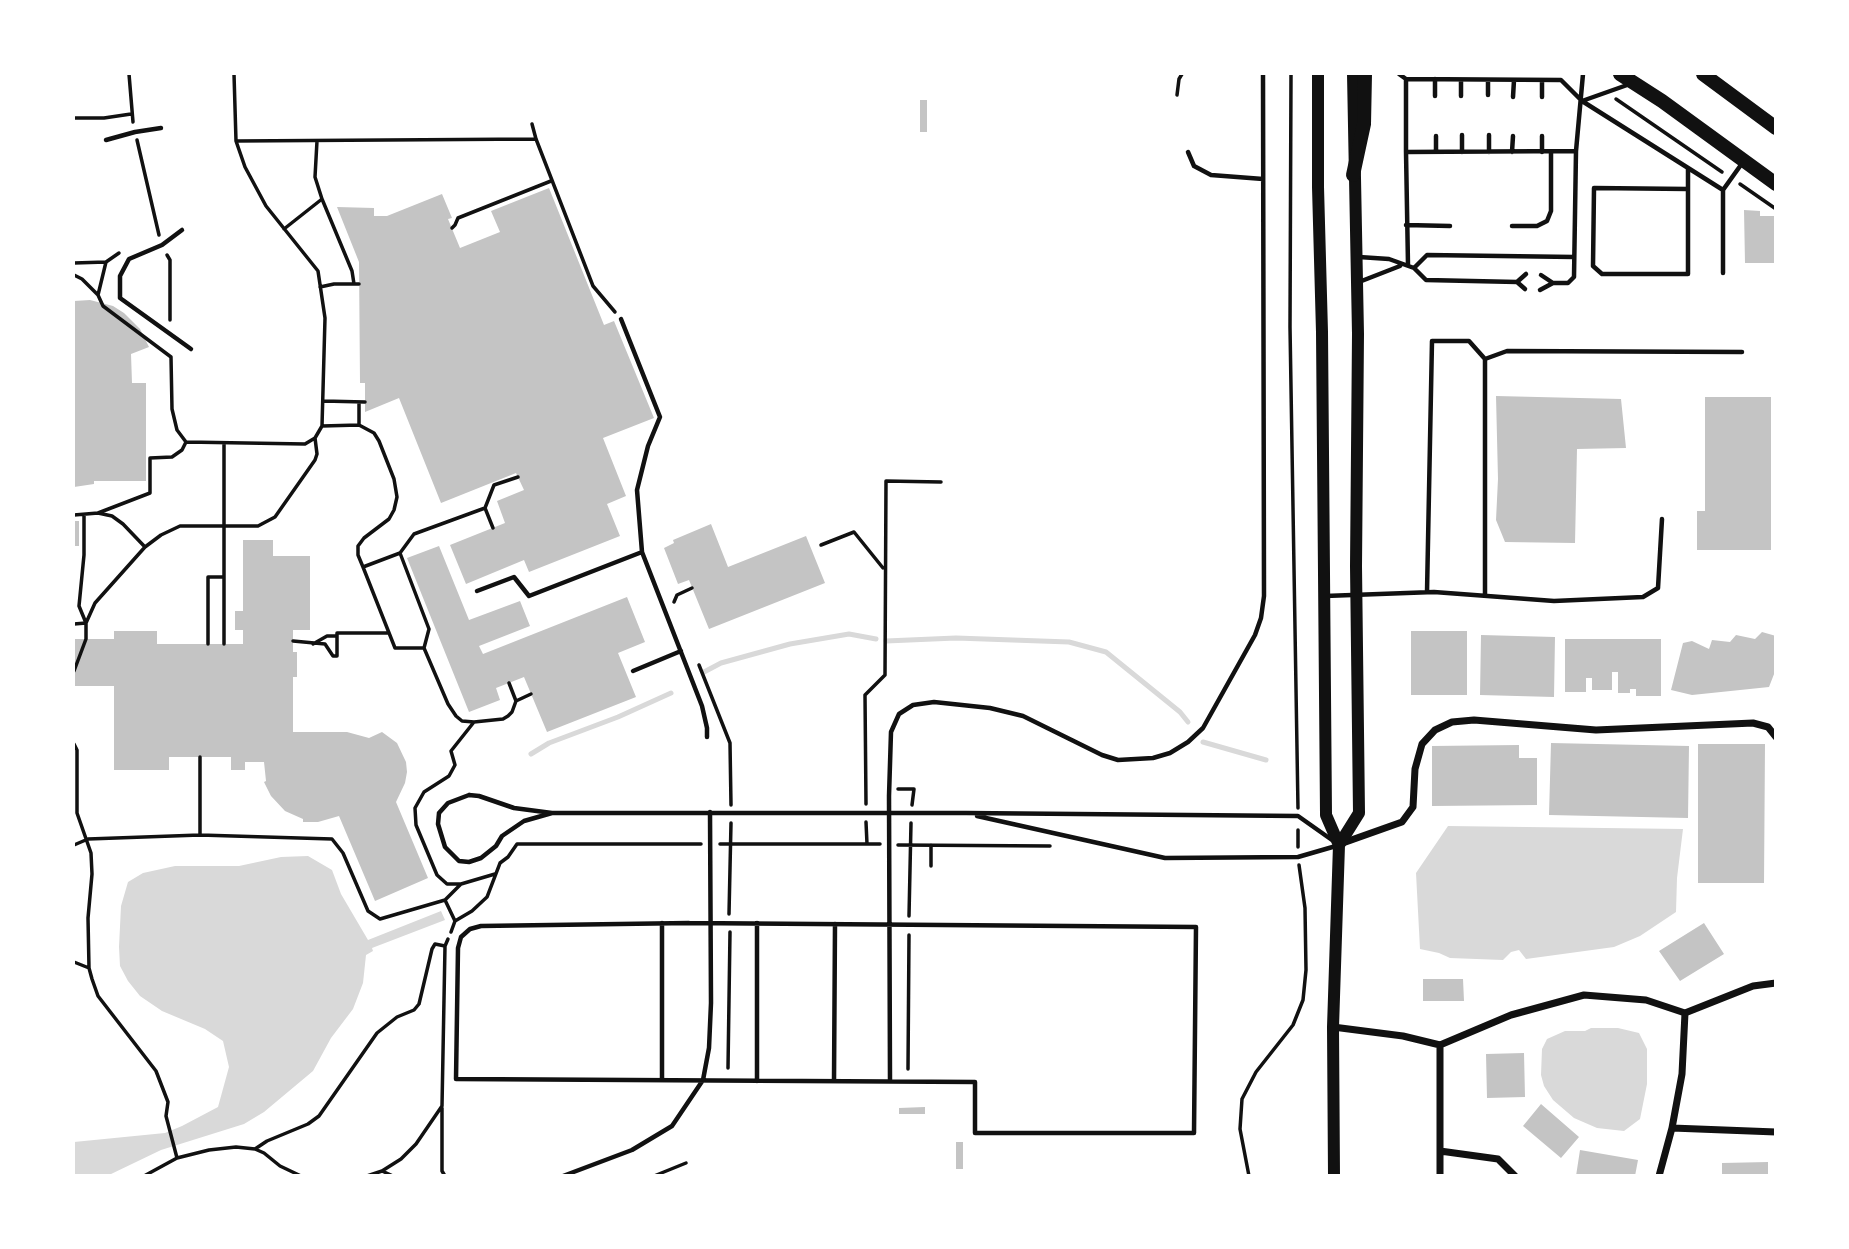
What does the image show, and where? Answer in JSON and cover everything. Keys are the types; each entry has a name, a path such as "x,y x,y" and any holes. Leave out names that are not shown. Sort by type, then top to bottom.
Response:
{"main road":[{"path":"1318,74 1325,815 1339,845 1333,1027 1334,1175"},
{"path":"1339,845 1359,813 1357,283 1353,74"},
{"path":"1353,174 1364,124 1366,74"},
{"path":"1620,74 1776,184"},
{"path":"1703,74 1776,128"}],"street":[{"path":"1339,845 1402,822 1413,807 1415,769 1422,744 1435,730 1452,722 1475,720 1596,730 1753,723 1768,727 1776,737"},
{"path":"1333,1027 1403,1036 1440,1045 1511,1015 1584,995 1646,1000 1685,1013 1753,986 1776,983"},
{"path":"1659,1175 1672,1128 1682,1074 1685,1013"},
{"path":"1440,1045 1440,1175"},
{"path":"1672,1128 1776,1132"},
{"path":"1440,1151 1498,1159 1514,1175"}],"lane":[{"path":"890,1081 889,796 891,732 899,714 913,705 957,703 1023,716 1102,755 1118,760 1153,758 1188,742 1202,728 1255,635 1264,596 1263,74"},
{"path":"1399,74 1406,79 1561,80 1582,101 1723,190"},
{"path":"1540,290 1553,283 1568,283 1573,277 1576,151 1583,74"},
{"path":"1406,79 1408,265"},
{"path":"1436,79 1436,96"},
{"path":"1461,80 1461,96"},
{"path":"1488,80 1488,95"},
{"path":"1513,97 1514,80"},
{"path":"1542,80 1542,97"},
{"path":"1582,101 1634,83"},
{"path":"106,140 135,131 161,128"},
{"path":"1462,135 1462,152"},
{"path":"1489,135 1489,152"},
{"path":"1436,136 1436,152"},
{"path":"1513,136 1513,152"},
{"path":"1542,136 1542,152"},
{"path":"1406,152 1576,151"},
{"path":"1188,152 1194,166 1211,175 1263,179"},
{"path":"1512,226 1537,226 1547,221 1551,211 1551,152"},
{"path":"1723,273 1723,190 1745,160"},
{"path":"1688,168 1688,189 1688,274 1602,274 1593,266 1594,188 1688,189"},
{"path":"1406,225 1450,226"},
{"path":"182,230 162,245 129,259 120,276 120,298 191,349"},
{"path":"1414,268 1426,255 1574,257"},
{"path":"1356,257 1389,260 1401,265"},
{"path":"1357,283 1401,265 1408,265 1426,280 1517,282 1525,289"},
{"path":"1517,282 1526,274"},
{"path":"1541,275 1553,283"},
{"path":"621,319 660,417 648,446 637,491 642,552 702,706 707,728 706,737"},
{"path":"1427,592 1432,341 1469,341 1485,359 1485,596"},
{"path":"1485,359 1507,351 1742,352"},
{"path":"1324,596 1427,592 1554,601 1643,597 1658,588 1662,519"},
{"path":"477,591 513,577 529,596 642,552"},
{"path":"633,671 681,652"},
{"path":"552,813 524,821 502,836 481,859 470,862 452,857 444,847 438,824 439,813 448,803 469,795 514,808 552,813 1298,816 1339,845"},
{"path":"563,1175 632,1150 672,1126 703,1080 707,1068 711,1003 710,812"},
{"path":"966,813 1165,858 1298,857 1339,845"},
{"path":"662,923 662,1080"},
{"path":"729,923 1196,927 1194,1133 975,1133 975,1082 456,1079 458,948 461,937 470,929 481,926 729,923"},
{"path":"757,923 757,1081"},
{"path":"834,1081 835,924"}],"path":[{"path":"129,74 135,131 162,245 170,260 172,409 177,430 186,442"},
{"path":"186,442 304,444 315,438 322,426 326,318 318,271 265,206 245,167 236,141 234,74"},
{"path":"1177,96 1182,74"},
{"path":"1248,1175 1240,1129 1242,1099 1256,1072 1293,1025 1303,1000 1306,970 1305,908 1298,857 1290,327 1291,74"},
{"path":"1608,93 1776,209"},
{"path":"74,118 132,114"},
{"path":"532,124 551,181 593,286 621,319"},
{"path":"236,141 536,139"},
{"path":"317,141 315,177 356,284 320,287"},
{"path":"452,228 456,226 458,218 551,181"},
{"path":"284,229 323,199"},
{"path":"74,263 106,261 124,250"},
{"path":"98,295 106,261"},
{"path":"74,275 98,295 103,306 171,357"},
{"path":"323,401 362,402 359,425"},
{"path":"322,426 359,425 374,433 379,441 394,479 397,497 394,510 388,519 358,546 358,555 395,648 424,648"},
{"path":"86,623 95,603 145,547 161,535 180,526 258,526 275,517 316,460 315,438"},
{"path":"74,515 98,513 150,493 150,458 172,457 182,450 186,442"},
{"path":"224,444 224,644"},
{"path":"493,528 485,508 494,485 518,477"},
{"path":"866,789 865,695 885,676 887,481 941,482"},
{"path":"363,567 400,553 414,534 485,508"},
{"path":"98,513 112,516 145,547"},
{"path":"74,671 86,639 86,623 79,606 84,555 84,515"},
{"path":"821,545 854,532 884,570"},
{"path":"400,553 429,629 424,648 448,705 462,721 503,719 512,712 516,701 509,682"},
{"path":"208,644 208,577 224,577"},
{"path":"74,624 86,623"},
{"path":"293,641 325,644 333,656 337,656 337,633 388,633"},
{"path":"313,644 327,636 337,636"},
{"path":"516,701 531,694"},
{"path":"74,744 77,750 75,812 92,853 88,918 89,968 98,996 156,1071 168,1102 166,1116 177,1158"},
{"path":"200,757 200,835"},
{"path":"908,1069 911,814"},
{"path":"74,845 88,839 200,835 332,839 343,853 368,911 380,919 445,900 461,884 495,874"},
{"path":"443,1174 445,946 455,921 472,911 487,897 500,863 517,844 1050,846"},
{"path":"931,845 931,866"},
{"path":"728,1068 729,897"},
{"path":"445,900 455,921"},
{"path":"255,1149 319,1116 377,1033 419,1004 432,949 435,944 445,946"},
{"path":"74,962 89,968"},
{"path":"367,1175 382,1171 401,1159 416,1144 442,1106"},
{"path":"145,1175 177,1158 236,1147 255,1149 280,1167 301,1175"},
{"path":"654,1175 686,1163"},
{"path":"280,1167 284,1175"},
{"path":"382,1171 393,1175"}],"shaded area":[{"path":"1448,826 1683,829 1676,912 1640,936 1614,947 1526,959 1519,950 1511,952 1503,960 1450,958 1420,949 1416,873"},
{"path":"308,856 332,870 341,894 368,940 441,911 445,920 372,948 373,951 366,955 363,983 353,1009 331,1038 313,1071 264,1112 244,1124 161,1150 109,1175 74,1175 74,1142 165,1133 182,1126 218,1107 229,1067 223,1041 205,1029 162,1011 140,996 128,981 120,966 119,947 121,906 128,882 143,873 175,866 239,866 281,857"},
{"path":"1591,1028 1618,1028 1639,1033 1647,1049 1647,1084 1640,1119 1624,1131 1597,1128 1574,1118 1553,1100 1544,1086 1541,1075 1542,1049 1547,1039 1565,1031 1585,1031"}],"building":[{"path":"920,100 927,100 927,132 920,132"},
{"path":"549,188 604,325 614,321 654,418 603,438 626,496 607,504 620,536 529,572 524,560 466,584 450,545 505,523 497,501 524,490 516,473 441,503 399,398 365,412 365,383 360,383 359,262 337,207 374,208 374,216 387,216 442,194 452,218 448,219 460,248 500,232 491,211"},
{"path":"1744,210 1760,211 1760,216 1776,216 1776,263 1745,263"},
{"path":"90,300 113,306 124,313 140,329 149,347 131,354 132,383 146,383 146,481 94,481 94,484 74,487 74,301"},
{"path":"1496,396 1621,399 1626,448 1577,449 1575,543 1505,542 1496,520"},
{"path":"1705,397 1771,397 1771,550 1697,550 1697,511 1705,511"},
{"path":"74,521 79,521 79,546 74,546"},
{"path":"711,524 728,567 806,536 825,583 709,629 689,580 678,584 664,548 674,543 673,540"},
{"path":"243,540 273,540 273,556 310,556 310,630 293,630 293,652 297,652 297,677 293,677 293,732 347,732 369,738 382,732 397,743 406,762 407,772 396,802 428,878 375,901 339,816 318,822 303,822 303,819 285,811 271,796 264,782 264,762 245,762 245,770 231,770 231,757 169,757 169,770 114,770 114,686 74,686 74,639 114,639 114,631 157,631 157,644 243,644 243,630 235,630 235,611 243,611"},
{"path":"439,546 469,620 520,601 530,626 479,646 483,654 627,597 645,642 618,653 636,697 547,732 524,677 496,688 500,700 469,712 407,558"},
{"path":"1411,631 1467,631 1467,695 1411,695"},
{"path":"1762,632 1776,636 1776,669 1769,687 1692,695 1671,690 1683,643 1692,641 1709,649 1712,640 1730,642 1736,635 1755,639"},
{"path":"1481,635 1555,637 1554,697 1480,695"},
{"path":"1565,639 1661,639 1661,696 1636,696 1636,689 1630,689 1630,693 1618,693 1618,672 1612,672 1612,690 1592,690 1592,678 1586,678 1586,692 1565,692"},
{"path":"1551,743 1689,746 1688,818 1549,815"},
{"path":"1698,744 1765,744 1764,883 1698,883"},
{"path":"1519,745 1519,758 1537,758 1537,805 1432,806 1432,746"},
{"path":"1704,923 1724,954 1680,981 1659,951"},
{"path":"1423,979 1463,979 1464,1001 1423,1001"},
{"path":"1524,1053 1525,1097 1487,1098 1486,1054"},
{"path":"1541,1104 1579,1137 1561,1158 1523,1126"},
{"path":"925,1107 925,1114 899,1114 899,1108"},
{"path":"956,1142 963,1142 963,1169 956,1169"},
{"path":"1580,1150 1638,1160 1635,1176 1576,1176"},
{"path":"1768,1162 1768,1176 1722,1176 1722,1163"}],"waterway":[{"path":"704,672 721,663 790,644 849,634 876,639"},
{"path":"886,641 956,638 1069,642 1106,652 1180,712 1188,722"},
{"path":"531,754 549,743 618,717 671,693"},
{"path":"1203,742 1266,760"}]}
